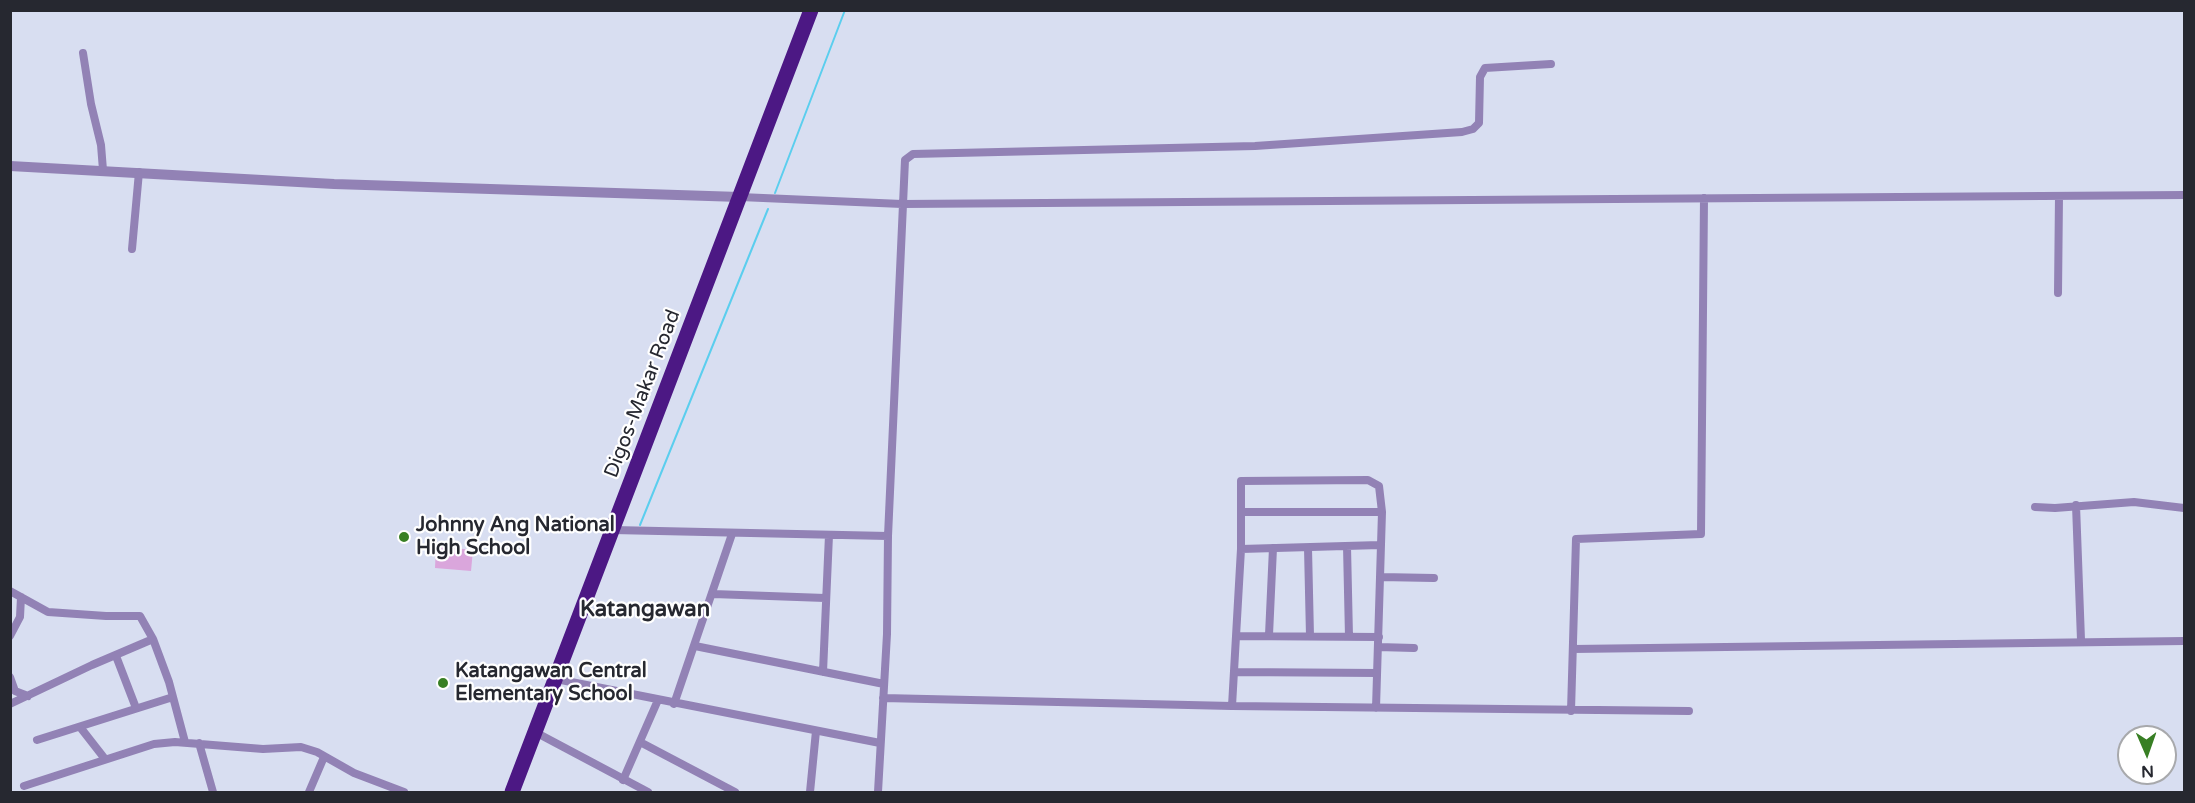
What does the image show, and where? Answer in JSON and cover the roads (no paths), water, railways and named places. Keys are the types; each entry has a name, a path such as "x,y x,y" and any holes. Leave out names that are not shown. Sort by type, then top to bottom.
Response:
{"highway":[{"name":"Digos-Makar Road","path":"512,792 810,10"}],"street":[{"path":"83,53 91,104 101,145 103,170"},
{"path":"878,792 905,160 913,154 1255,146 1462,132 1473,129 1479,123 1480,77 1485,68 1551,64"},
{"path":"10,166 334,184 902,204 2184,195"},
{"path":"132,249 139,172"},
{"path":"2058,293 2059,196"},
{"path":"1571,711 1576,539 1701,534 1704,198"},
{"path":"1232,706 1241,549 1240,484 1247,479 1368,480 1379,486 1382,512 1376,708"},
{"path":"2035,507 2055,508 2134,502 2184,508"},
{"path":"2076,505 2081,640"},
{"path":"1242,512 1382,512"},
{"path":"613,530 888,536"},
{"path":"674,704 732,534"},
{"path":"823,672 829,535"},
{"path":"1241,549 1380,545"},
{"path":"1347,546 1349,637"},
{"path":"1269,635 1273,548"},
{"path":"1308,548 1310,636"},
{"path":"1380,578 1434,578"},
{"path":"10,591 48,612 140,616 153,639 185,742"},
{"path":"713,594 825,598"},
{"path":"10,636 20,617 21,597"},
{"path":"1236,636 1379,637"},
{"path":"10,704 153,639"},
{"path":"1573,650 2081,640 2184,641"},
{"path":"695,646 884,684"},
{"path":"1378,647 1414,648"},
{"path":"116,656 136,708"},
{"path":"1234,672 1377,673"},
{"path":"10,677 15,691 28,696"},
{"path":"556,679 880,743"},
{"path":"37,740 172,697"},
{"path":"883,698 1232,706 1689,711"},
{"path":"623,780 658,700"},
{"path":"80,727 105,759"},
{"path":"810,792 816,731"},
{"path":"535,732 648,792"},
{"path":"24,786 154,744 185,742 263,749 301,747 354,773 404,792"},
{"path":"640,742 735,792"},
{"path":"199,743 213,792"},
{"path":"309,792 324,757"}],"waterway":[{"path":"775,193 845,10"},
{"path":"640,525 768,209"}],"place":[{"name":"Johnny Ang National High School","path":"404,537"},
{"name":"Katangawan Central Elementary School","path":"443,683"}],"district":[{"name":"Katangawan","path":"645,610"}]}
